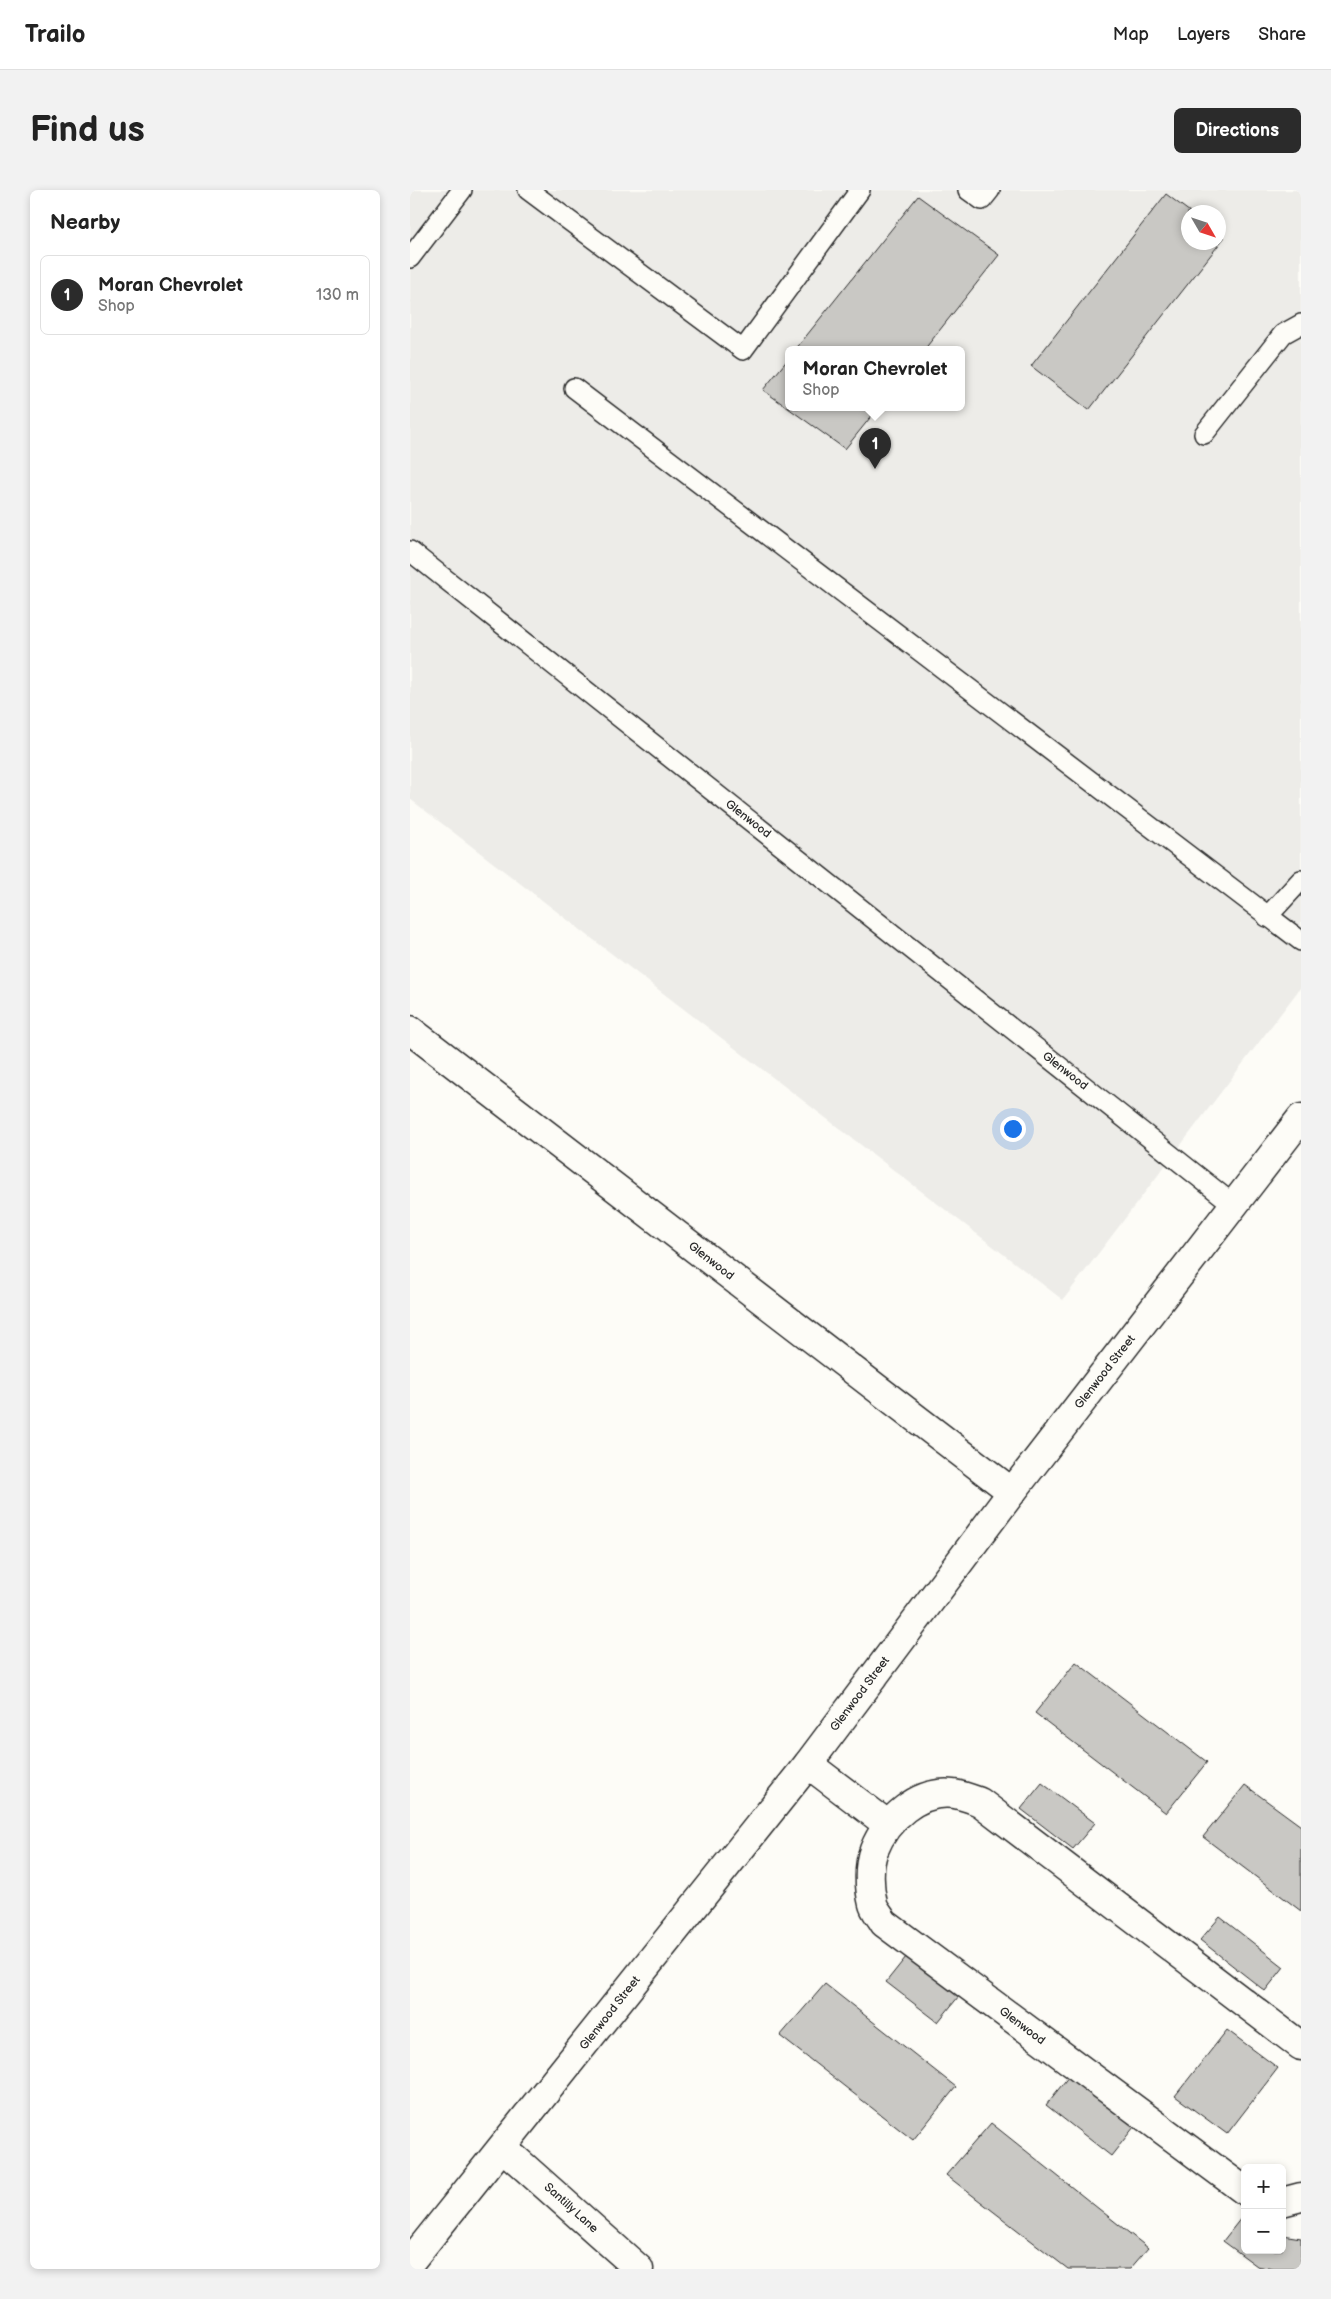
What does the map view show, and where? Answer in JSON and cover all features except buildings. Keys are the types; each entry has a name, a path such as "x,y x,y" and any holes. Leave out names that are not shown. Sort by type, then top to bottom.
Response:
{"street":[{"name":"Glenwood","path":"410,1030 1012,1492"},
{"name":"Glenwood Street","path":"410,2262 808,1764 1012,1492 1301,1118"},
{"path":"808,1764 887,1824"},
{"name":"Glenwood","path":"1241,2188 884,1923 873,1905 870,1873 873,1851 887,1824 912,1804 929,1797 953,1794 980,1802 1301,2046"},
{"name":"Santilly Lane","path":"503,2148 639,2269"},
{"path":"1286,2201 1301,2197"}],"lane":[{"path":"410,258 462,190"},
{"path":"528,190 743,350 860,190"},
{"path":"968,190 982,200 990,190"},
{"path":"1204,434 1283,334 1301,324"},
{"path":"574,388 1301,941"},
{"name":"Glenwood","path":"410,551 1234,1205"},
{"path":"1267,916 1301,880"}],"shaded area":[{"path":"410,190 1301,190 1301,987 1063,1300 410,799"}],"place":[{"name":"Moran Chevrolet","path":"875,469"}]}
